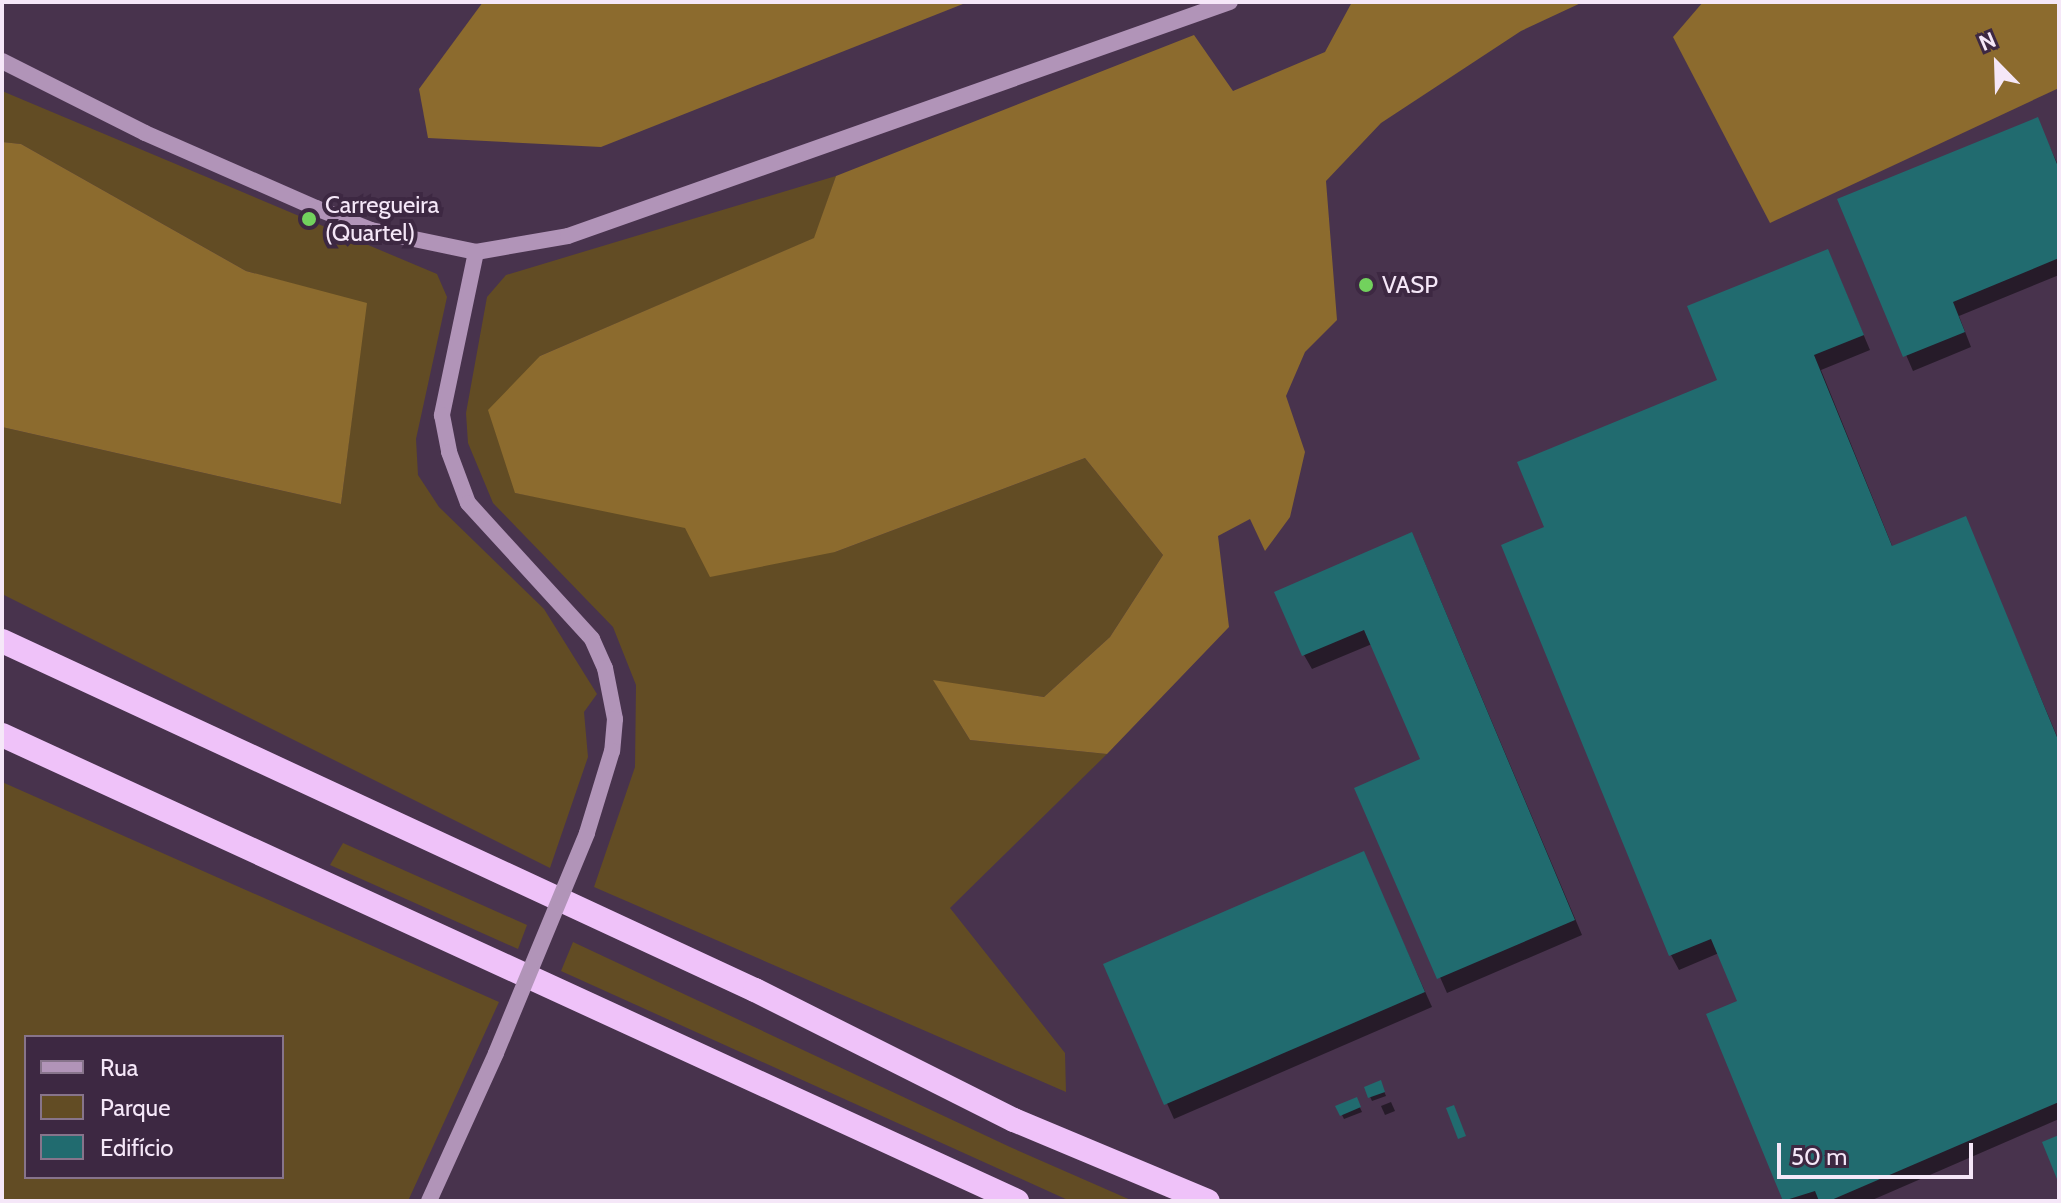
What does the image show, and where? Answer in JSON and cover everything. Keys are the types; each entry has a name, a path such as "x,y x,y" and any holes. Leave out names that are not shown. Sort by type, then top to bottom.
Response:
{"highway":[{"path":"2,641 755,990 1014,1120 1208,1201"},
{"path":"2,735 1017,1201"}],"main road":[{"path":"2,61 145,133 316,208 371,230 476,252 568,236 1230,2"},
{"path":"429,1201 496,1053 587,833 612,751 615,719 605,668 592,639 468,503 449,452 442,415 476,252"}],"green space":[{"path":"2,91 437,274 447,297 416,439 418,475 439,507 544,609 597,694 584,712 588,757 550,868 2,594 2,427 341,504 366,304 246,271 21,144 2,142"},
{"path":"836,176 815,238 540,356 515,493 835,552 1085,458 1163,555 1110,637 1044,697 934,681 970,740 1107,754 950,908 1065,1053 1066,1092 594,887 635,767 636,685 613,627 493,503 468,443 466,413 487,297 506,275"},
{"path":"2,782 499,1002 408,1201 2,1201"},
{"path":"343,843 527,925 518,949 330,865"},
{"path":"573,942 1010,1147 1133,1201 1070,1201 561,971"}],"shaded area":[{"path":"483,2 968,2 601,147 428,138 419,89"},
{"path":"1352,2 1583,2 1521,31 1381,123 1326,181 1337,320 1305,352 1286,396 1305,452 1290,517 1265,551 1250,519 1218,536 1229,627 1107,754 970,740 933,680 1044,697 1110,637 1163,555 1085,458 835,552 710,577 685,528 515,493 488,410 540,356 814,238 836,176 1194,35 1233,91 1325,52"},
{"path":"1703,2 2059,2 2059,88 1770,223 1673,37"},
{"path":"2,142 21,144 246,271 367,303 341,504 2,427"}],"building":[{"path":"2038,117 2059,169 2059,258 1953,302 1965,332 1903,357 1837,199"},
{"path":"1828,249 1864,335 1814,355 1892,546 1966,516 2059,742 2059,1102 1829,1201 1819,1201 1815,1191 1783,1201 1706,1014 1737,1001 1711,939 1669,956 1501,545 1544,527 1517,462 1717,380 1687,306"},
{"path":"1412,532 1575,920 1437,979 1354,788 1420,759 1364,630 1302,656 1274,592"},
{"path":"1364,851 1425,992 1164,1105 1103,964"},
{"path":"1381,1080 1385,1092 1368,1098 1364,1087"},
{"path":"1357,1097 1361,1107 1340,1116 1335,1106"},
{"path":"1454,1105 1466,1136 1458,1139 1446,1108"},
{"path":"2059,1135 2059,1184 2042,1142"}],"place":[{"name":"Carregueira (Quartel)","path":"309,219"},
{"name":"VASP","path":"1366,285"}]}
